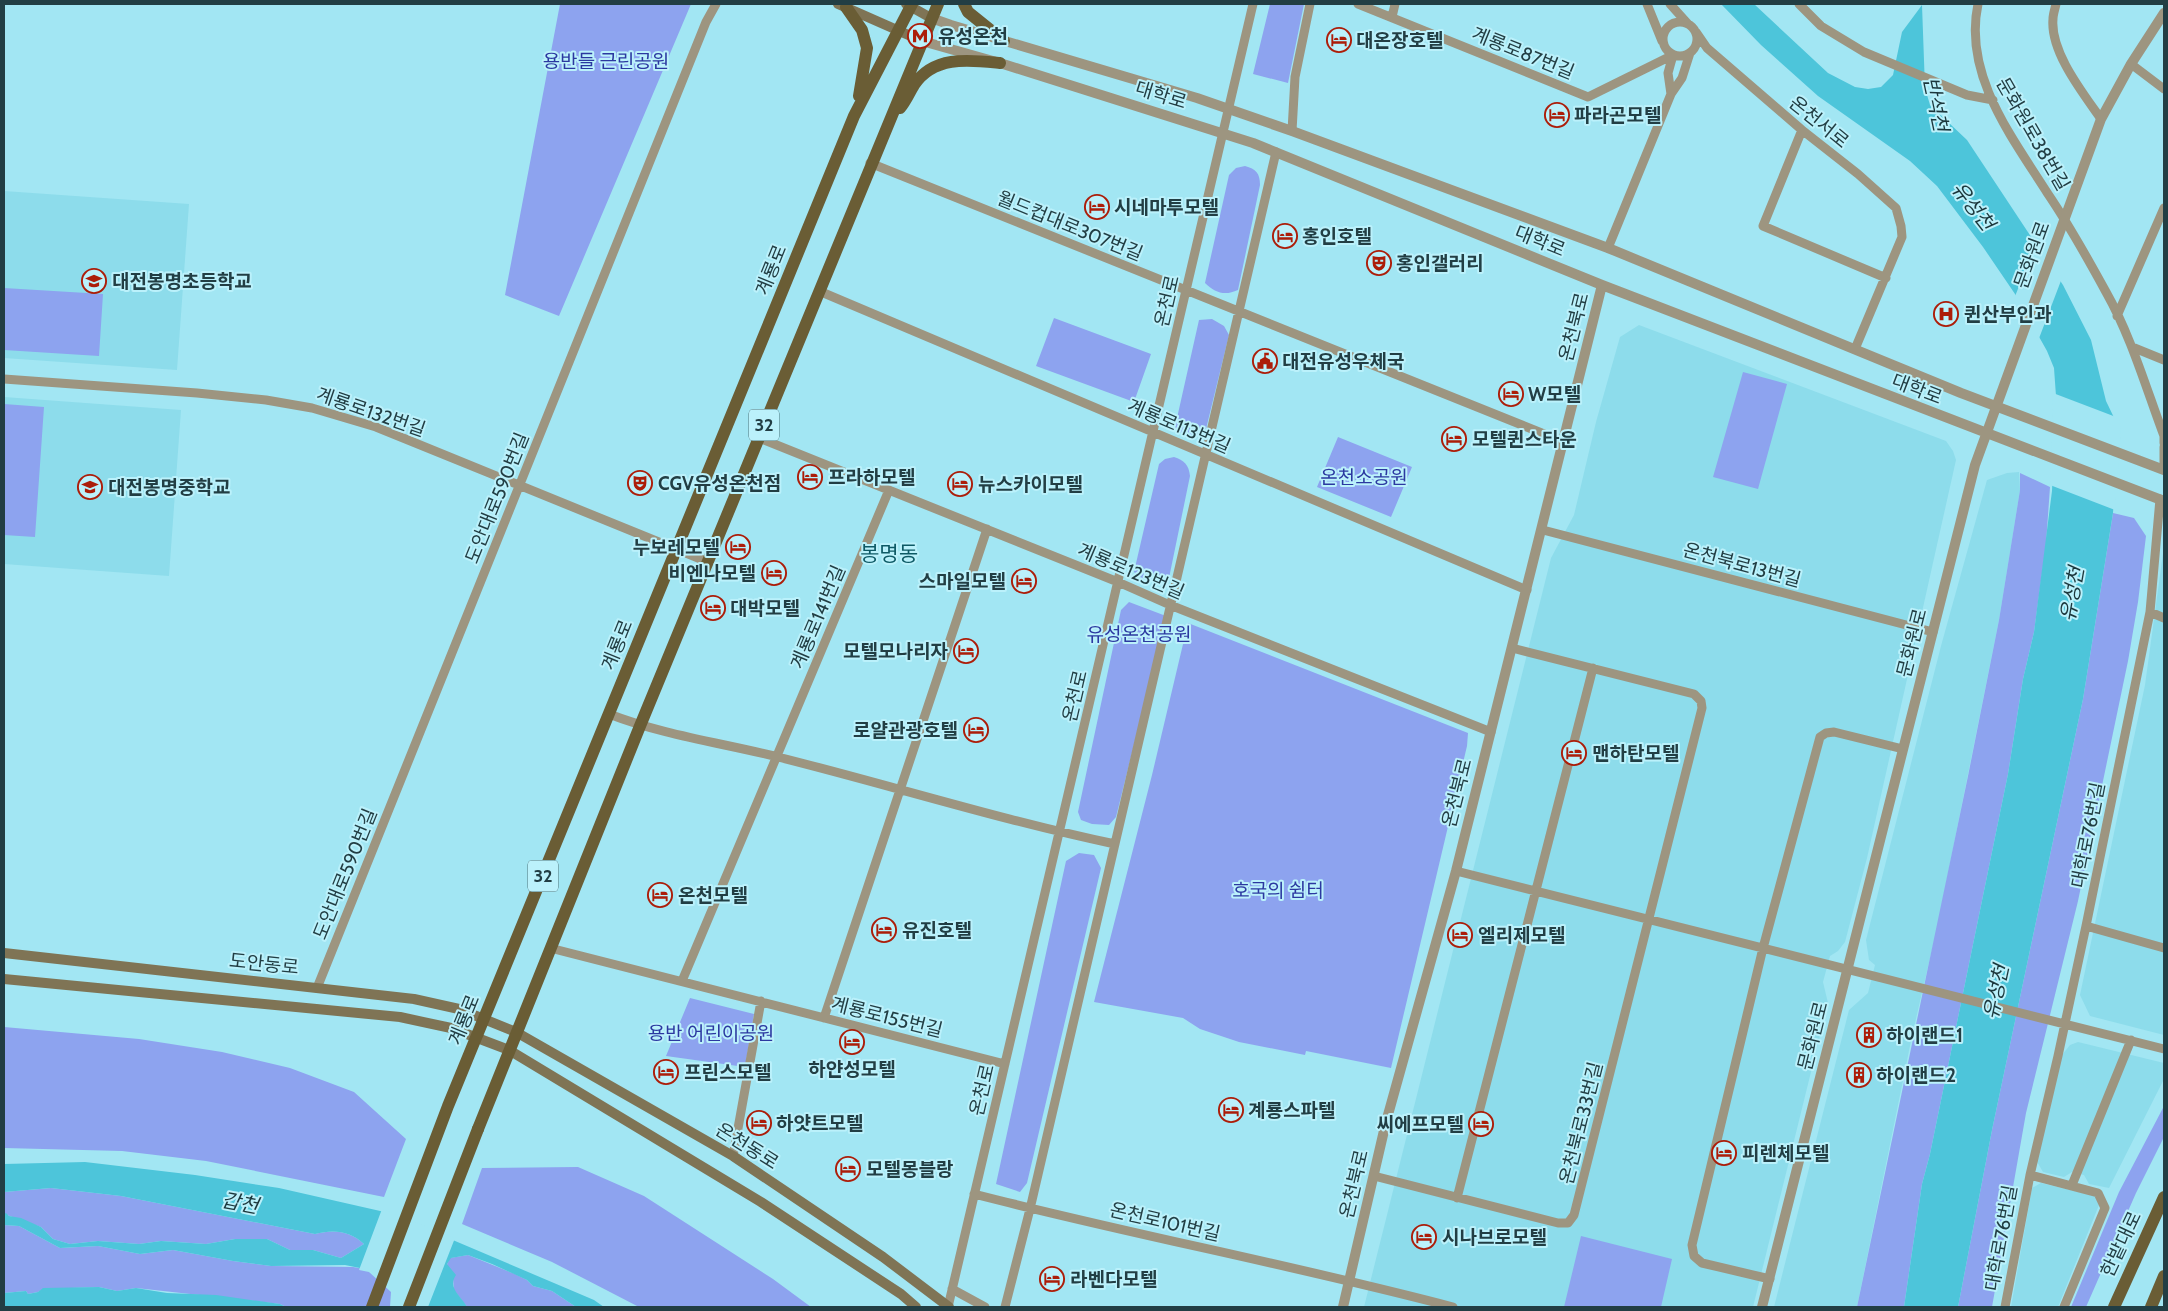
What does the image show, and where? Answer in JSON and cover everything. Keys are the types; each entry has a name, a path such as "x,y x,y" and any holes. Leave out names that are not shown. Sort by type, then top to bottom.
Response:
{"main road":[{"name":"32","path":"409,1307 516,1032 640,726 870,163 938,4"},
{"path":"964,4 968,12 1004,41"},
{"name":"대학로","path":"910,5 931,18"},
{"name":"계룡로","path":"372,1307 444,1117 854,116 910,5"},
{"name":"대학로","path":"842,6 922,41"},
{"path":"842,6 862,30 866,48 863,75 854,116"},
{"path":"888,124 923,74 951,61 965,60 1000,63"},
{"name":"도안동로","path":"4,952 414,999 459,1010 516,1032"},
{"name":"도안동로","path":"4,979 400,1017 433,1023 509,1050"},
{"name":"온천동로","path":"516,1032 733,1156 883,1257 948,1307"},
{"path":"509,1050 769,1207 878,1278 916,1307"},
{"name":"한밭대로","path":"2114,1307 2164,1197"},
{"path":"2151,1307 2164,1276"}],"street":[{"path":"706,22 710,4"},
{"path":"706,22 716,4"},
{"name":"온천로","path":"948,1307 1253,4"},
{"path":"1292,131 1295,77 1310,4"},
{"name":"계룡로87번길","path":"1358,4 1588,97 1673,55"},
{"path":"1392,17 1395,4"},
{"path":"1647,4 1668,52 1679,56 1700,47 1707,48"},
{"path":"1608,248 1671,94 1682,78 1697,43 1696,32 1670,4"},
{"path":"1799,4 1821,26 1864,52 1967,95 1993,100"},
{"name":"문화원로38번길","path":"1978,4 1975,45 1981,72 2013,139 2064,218 2107,293 2132,347 2164,436 2164,443"},
{"path":"2056,4 2052,18 2060,53 2068,70 2101,119"},
{"name":"문화원로","path":"1762,1307 1975,465 2101,119 2131,64 2164,13"},
{"name":"대학로","path":"931,18 1197,98 1292,131 1608,248 1995,406 2164,470"},
{"name":"도안대로590번길","path":"317,988 706,22"},
{"path":"1662,42 1662,36 1668,26 1678,22 1689,24"},
{"name":"온천서로","path":"1696,32 1707,48 1896,208 1902,237 1886,278"},
{"name":"대학로","path":"922,41 1000,63 1223,133 1276,152 1602,285 1938,416 1986,432 2162,500"},
{"path":"1671,94 1668,73 1673,55"},
{"path":"2131,64 2164,89"},
{"path":"1802,130 1764,226 1886,278 1854,349"},
{"path":"1005,1307 1030,1209 1276,152"},
{"name":"월드컵대로307번길","path":"870,163 1564,442"},
{"path":"2117,316 2164,208"},
{"name":"온천북로","path":"1343,1307 1386,1122 1456,871 1543,530 1602,285"},
{"name":"계룡로113번길","path":"819,291 1205,456 1527,590"},
{"path":"2132,347 2164,360"},
{"name":"계룡로132번길","path":"4,378 197,393 266,400 312,408 376,427 708,562"},
{"name":"계룡로123번길","path":"759,438 1118,582 1170,605 1491,732"},
{"path":"2164,447 2164,470"},
{"name":"계룡로141번길","path":"682,981 889,490"},
{"name":"대학로76번길","path":"2005,1307 2030,1175 2086,926 2150,612 2162,500"},
{"path":"824,1018 987,529"},
{"name":"온천북로13번길","path":"1543,530 1933,632"},
{"path":"2150,612 2164,618"},
{"name":"온천북로33번길","path":"1374,1176 1558,1224 1568,1223 1574,1215 1702,708 1701,700 1694,694 1512,648"},
{"path":"1458,1198 1593,668"},
{"path":"609,714 640,726 777,757 1059,832 1115,844"},
{"path":"1770,1279 1702,1263 1694,1256 1692,1245 1764,948 1820,737 1826,732 1834,732 1903,749"},
{"path":"1456,871 2164,1049"},
{"path":"2086,926 2164,948"},
{"name":"계룡로155번길","path":"550,948 1005,1064"},
{"path":"733,1156 761,1001"},
{"path":"2072,1185 2131,1040"},
{"name":"대학로76번길","path":"2030,1175 2098,1192 2105,1208 2064,1307"},
{"name":"온천로101번길","path":"974,1194 1030,1209 1350,1280 1453,1307"},
{"path":"952,1289 985,1307"}],"shaded area":[{"name":"대전봉명초등학교","path":"4,191 189,204 177,370 4,358"},
{"path":"1639,325 1946,441 1953,451 1956,460 1867,858 1845,942 1838,951 1830,956 1823,982 1828,1003 1753,1307 1364,1307 1551,558 1574,515 1596,422 1620,337"},
{"name":"대전봉명중학교","path":"4,397 181,410 169,576 4,564"},
{"path":"2019,472 2020,490 1999,620 1937,928 1912,1036 1857,1307 1774,1307 1849,1010 1868,993 1875,965 1869,960 1866,940 1941,646 1987,480 2007,473"},
{"path":"2164,546 2164,1035 2090,1016 2080,995 2145,685"},
{"path":"2078,1042 2164,1063 2164,1079 2109,1188 2089,1184 2084,1175 2072,1172 2064,1177 2043,1172 2036,1160 2062,1055 2070,1045"},
{"path":"2041,1183 2095,1196 2099,1205 2058,1307 2011,1307 2032,1188"}],"green space":[{"name":"용반들 근린공원","path":"560,4 691,4 559,316 505,295"},
{"path":"1270,4 1304,4 1288,83 1253,74"},
{"path":"1245,166 1257,172 1260,185 1238,290 1220,293 1205,283 1229,175 1236,168"},
{"path":"4,288 103,294 99,356 4,350"},
{"path":"1054,318 1151,354 1134,402 1036,366"},
{"path":"1212,319 1224,326 1229,335 1206,429 1195,436 1184,436 1175,427 1199,320"},
{"path":"1743,372 1787,384 1758,489 1713,477"},
{"path":"4,404 44,407 35,537 4,535"},
{"name":"온천소공원","path":"1338,437 1412,467 1391,517 1317,487"},
{"name":"유성온천공원","path":"1174,457 1185,464 1190,476 1169,578 1155,582 1142,578 1134,572 1159,464 1165,459"},
{"path":"2020,473 2050,487 2046,544 2034,632 2023,679 2008,774 1930,1154 1922,1184 1904,1307 1857,1307 1999,620 2020,490"},
{"path":"2113,513 2134,518 2146,536 2128,661 2078,901 2026,1113 1992,1307 1958,1307 1992,1130 2083,699"},
{"name":"유성온천공원","path":"1129,602 1166,616 1116,817 1109,825 1092,824 1081,820 1078,812 1121,610"},
{"name":"호국의 쉼터","path":"1188,623 1468,733 1467,746 1391,1068 1306,1051 1305,1055 1239,1042 1200,1029 1183,1018 1094,1002 1152,775"},
{"path":"1079,853 1094,855 1101,868 1027,1183 1020,1192 996,1184 1066,861"},
{"name":"용반 어린이공원","path":"690,998 754,1014 745,1067 666,1056"},
{"path":"4,1027 139,1039 222,1052 290,1068 354,1092 406,1139 384,1197 206,1161 122,1151 4,1148"},
{"path":"2164,1106 2164,1137 2136,1193 2086,1307 2071,1307 2119,1192"},
{"path":"578,1167 644,1196 773,1279 811,1307 639,1307 552,1262 462,1224 482,1168"},
{"path":"51,1188 121,1196 315,1234 341,1232 353,1236 364,1244 341,1258 313,1250 290,1250 267,1239 235,1239 206,1244 161,1241 139,1244 98,1241 70,1244 53,1239 41,1227 4,1214 4,1192"},
{"path":"4,1225 19,1226 60,1248 98,1246 140,1254 173,1250 271,1266 353,1267 370,1270 394,1291 393,1307 286,1307 280,1304 136,1288 117,1291 99,1287 43,1289 28,1294 26,1291 4,1293"},
{"path":"1581,1236 1672,1259 1661,1307 1564,1307"},
{"path":"468,1255 515,1274 527,1280 533,1286 552,1291 576,1307 467,1307 454,1290 453,1279 447,1264 450,1258"}],"water":[{"name":"유성천","path":"1721,4 1754,4 1828,73 1855,87 1868,89 1881,87 1893,75 1902,32 1922,5 1925,88 1930,105 1967,140 2063,285 2091,340 2106,401 2119,428 2113,513 2083,699 1992,1130 1958,1307 1904,1307 1922,1184 1930,1154 2008,774 2023,679 2034,632 2052,491 2056,396 2054,368 2047,351 2015,294 1983,247 1937,186 1910,161 1818,96 1761,45"},
{"name":"갑천","path":"85,1162 195,1175 279,1188 389,1213 594,1300 604,1307 576,1307 552,1291 533,1286 527,1280 468,1255 451,1258 447,1264 456,1275 453,1284 454,1288 467,1307 423,1307 393,1291 370,1270 345,1265 271,1266 173,1250 140,1254 98,1246 60,1248 19,1226 4,1225 4,1214 6,1213 9,1216 21,1218 41,1227 53,1239 70,1244 98,1241 139,1244 161,1241 206,1244 235,1239 267,1239 290,1250 313,1250 341,1258 364,1244 353,1236 341,1232 315,1234 121,1196 51,1188 4,1192 4,1164"},
{"path":"99,1287 117,1291 136,1288 167,1293 216,1295 280,1304 286,1307 4,1307 4,1293 26,1291 28,1294 38,1292 43,1288"}],"pier":[{"path":"2037,240 2062,278 2038,341 2014,299"},
{"path":"2053,393 2116,417 2121,428 2115,510 2050,485"},
{"path":"382,1209 455,1238 428,1307 390,1307 391,1292 369,1272 359,1270"}],"place":[{"name":"유성온천","path":"920,36"},
{"name":"대온장호텔","path":"1339,40"},
{"name":"파라곤모텔","path":"1557,115"},
{"name":"시네마투모텔","path":"1097,207"},
{"name":"홍인호텔","path":"1285,236"},
{"name":"홍인갤러리","path":"1379,263"},
{"name":"대전봉명초등학교","path":"94,281"},
{"name":"퀸산부인과","path":"1946,314"},
{"name":"대전유성우체국","path":"1265,361"},
{"name":"W모텔","path":"1511,394"},
{"name":"모텔퀸스타운","path":"1454,439"},
{"name":"프라하모텔","path":"810,477"},
{"name":"CGV유성온천점","path":"640,483"},
{"name":"뉴스카이모텔","path":"960,484"},
{"name":"대전봉명중학교","path":"90,487"},
{"name":"누보레모텔","path":"738,547"},
{"name":"비엔나모텔","path":"774,573"},
{"name":"스마일모텔","path":"1024,581"},
{"name":"대박모텔","path":"713,608"},
{"name":"모텔모나리자","path":"966,651"},
{"name":"로얄관광호텔","path":"976,730"},
{"name":"맨하탄모텔","path":"1574,753"},
{"name":"온천모텔","path":"660,895"},
{"name":"유진호텔","path":"884,930"},
{"name":"엘리제모텔","path":"1460,935"},
{"name":"하이랜드1","path":"1869,1035"},
{"name":"하얀성모텔","path":"852,1042"},
{"name":"프린스모텔","path":"666,1072"},
{"name":"하이랜드2","path":"1859,1075"},
{"name":"계룡스파텔","path":"1231,1110"},
{"name":"하얏트모텔","path":"759,1123"},
{"name":"씨에프모텔","path":"1481,1124"},
{"name":"피렌체모텔","path":"1724,1153"},
{"name":"모텔몽블랑","path":"848,1169"},
{"name":"시나브로모텔","path":"1424,1237"},
{"name":"라벤다모텔","path":"1052,1279"}],"district":[{"name":"봉명동","path":"889,553"}],"water label":[{"name":"반석천","path":"1936,104"}]}
